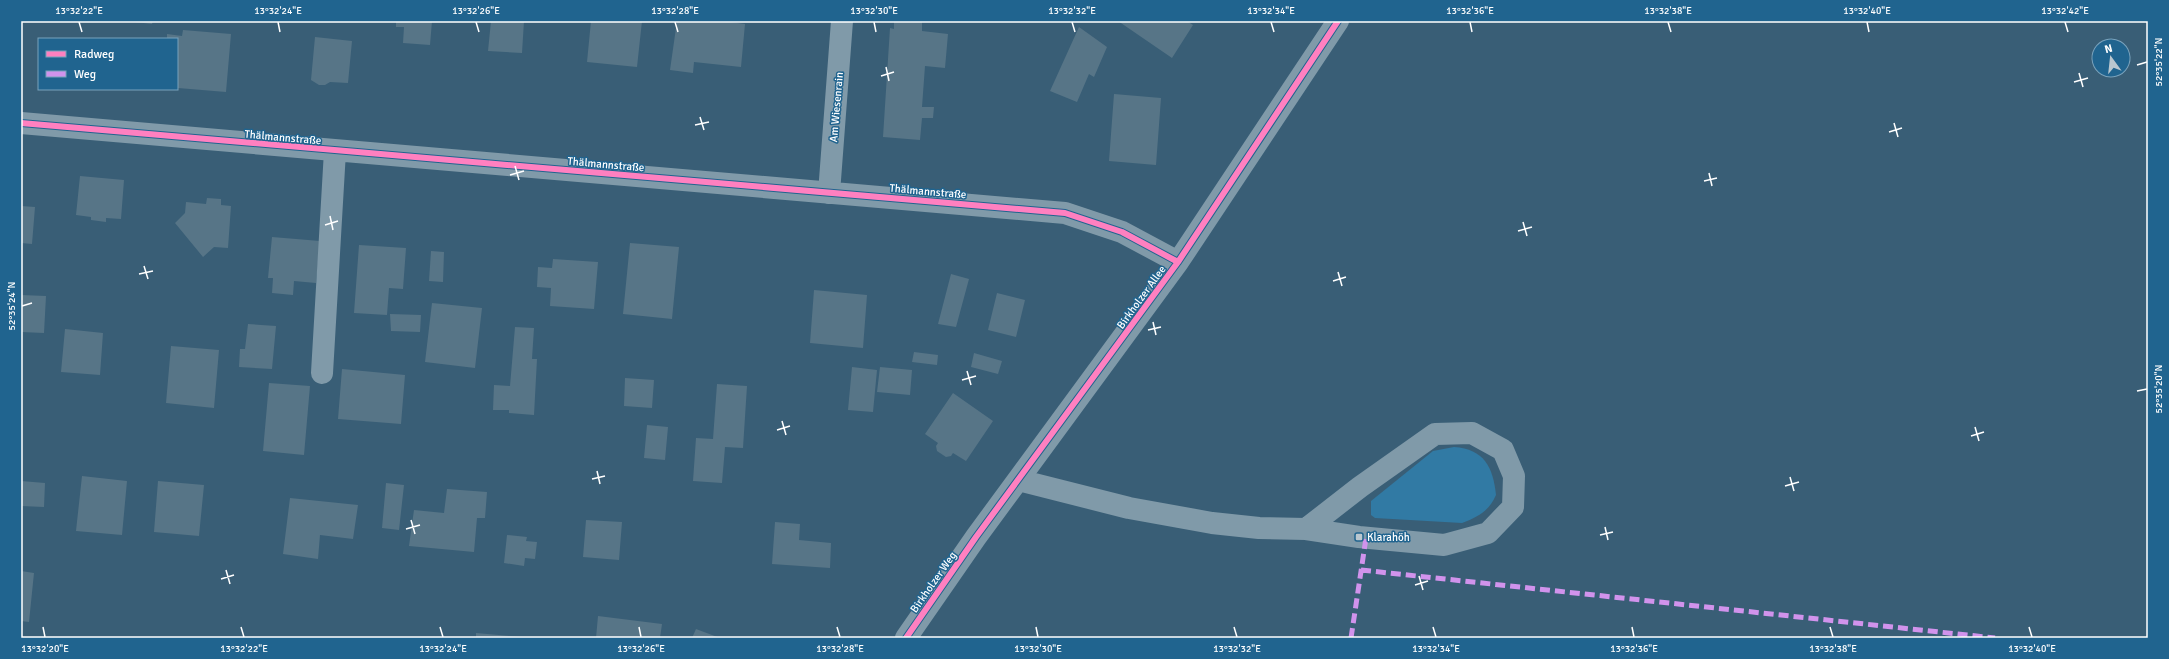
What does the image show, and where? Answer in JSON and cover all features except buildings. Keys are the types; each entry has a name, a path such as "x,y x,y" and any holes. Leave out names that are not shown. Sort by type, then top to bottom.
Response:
{"street":[{"name":"Am Wiesenrain","path":"829,193 842,21"},
{"name":"Birkholzer Allee","path":"976,537 1178,262 1338,21"},
{"name":"Thälmannstraße","path":"21,123 1065,213 1122,232 1178,262"},
{"path":"322,373 335,151"},
{"path":"1018,480 1130,508 1212,523 1259,528 1306,529 1366,538 1444,545 1488,533 1513,508 1514,476 1502,450 1472,433 1435,434 1360,487 1306,529"},
{"name":"Birkholzer Weg","path":"906,638 976,537"}],"shaded area":[{"path":"1454,447 1473,451 1485,461 1489,468 1495,485 1496,495 1490,505 1482,513 1462,523 1375,518 1371,515 1371,501 1433,451"}],"marked path":[{"path":"1351,638 1366,538"},
{"path":"1361,570 1995,638"}],"cycle path":[{"path":"906,638 976,537 1178,262 1338,21"},
{"path":"21,123 1065,213 1122,232 1178,262"}],"place":[{"name":"Klarahöh","path":"1359,537"}]}
